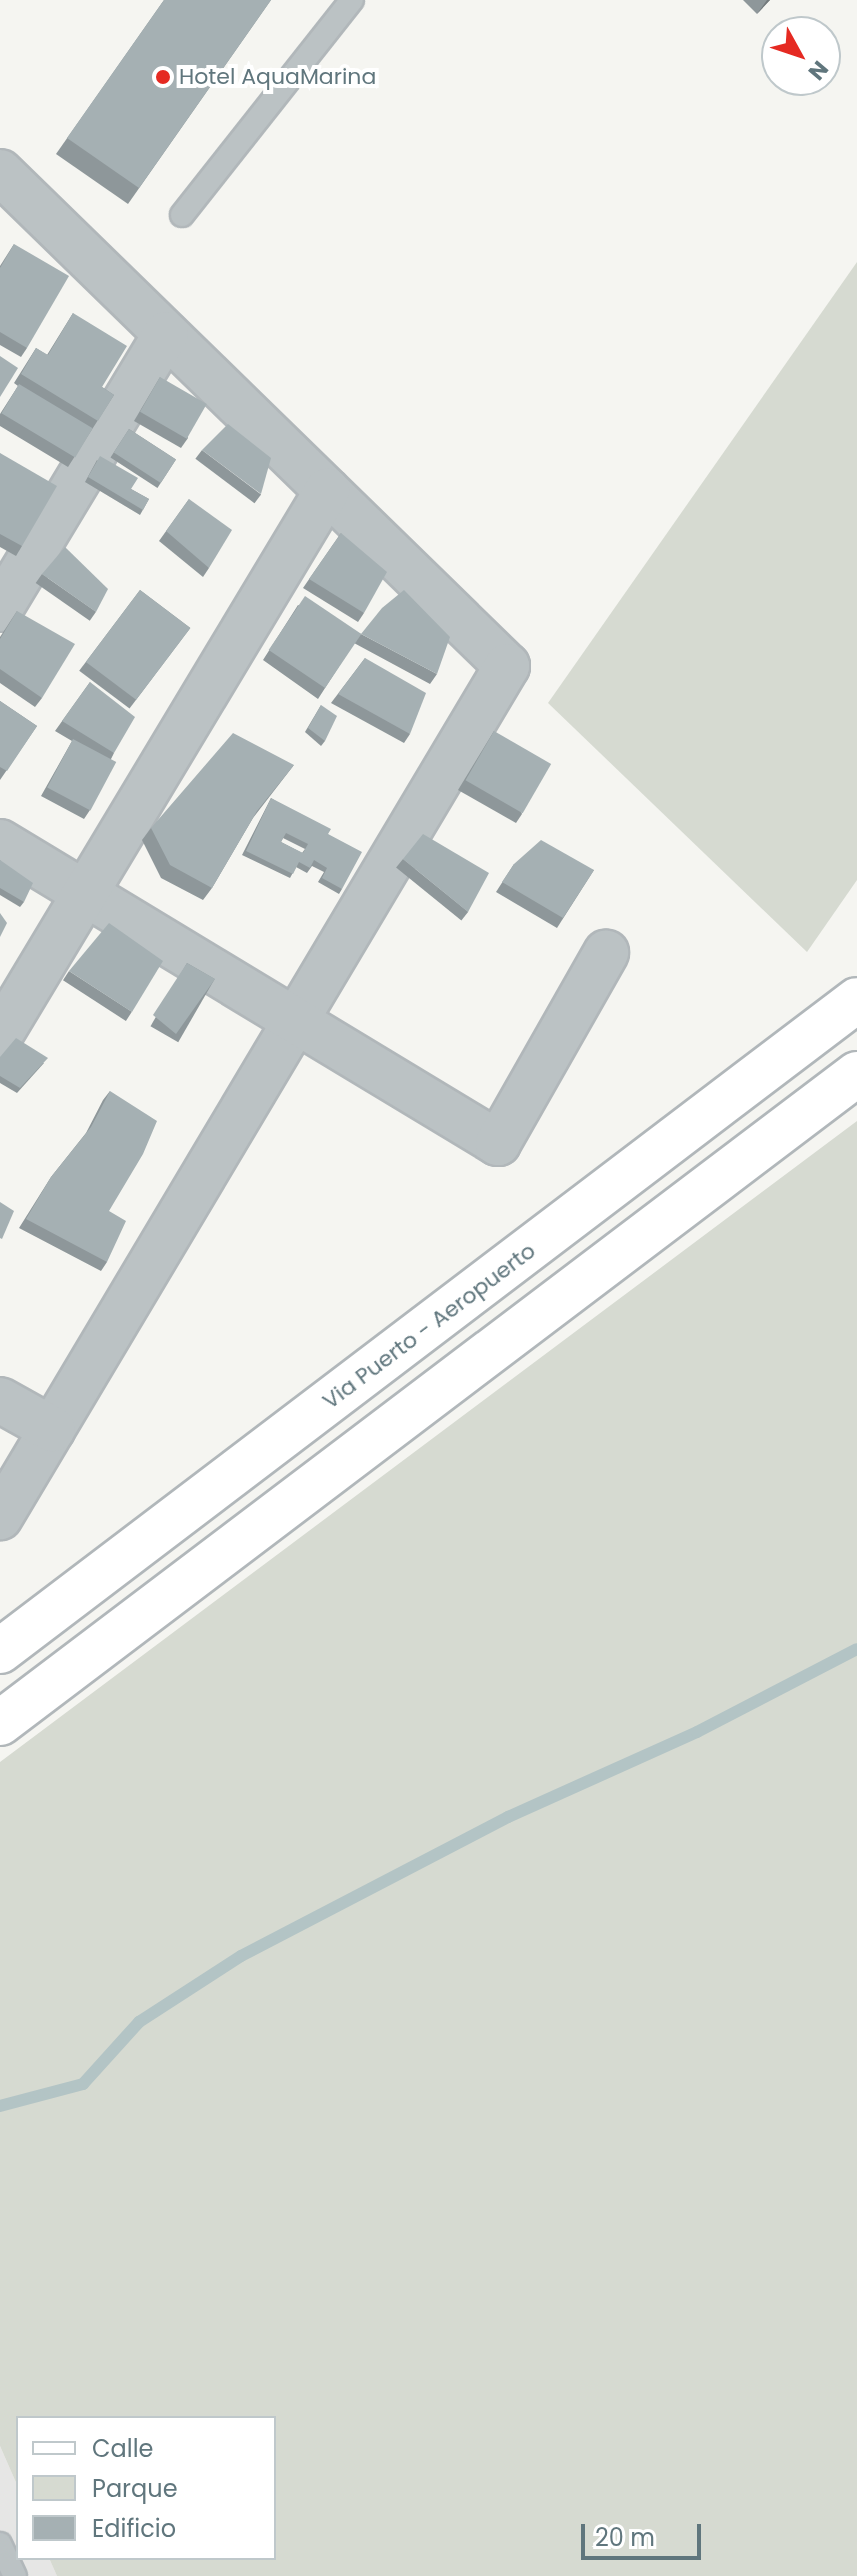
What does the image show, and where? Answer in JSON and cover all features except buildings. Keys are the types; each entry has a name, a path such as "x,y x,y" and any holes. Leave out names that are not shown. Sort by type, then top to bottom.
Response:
{"main road":[{"name":"Via Puerto - Aeropuerto","path":"0,1651 857,1000"},
{"path":"0,1723 857,1074"}],"street":[{"path":"0,172 507,666 0,1517"},
{"path":"0,609 166,334"},
{"path":"0,1035 327,491"},
{"path":"0,842 498,1143 606,953"},
{"path":"0,1400 52,1429"}],"lane":[{"path":"182,215 352,0"},
{"path":"0,2544 15,2576"}],"shaded area":[{"path":"0,2446 16,2482 16,2560 50,2560 57,2576 0,2576"}],"green space":[{"path":"857,262 857,880 807,952 548,703"},
{"path":"857,1121 857,2576 57,2576 50,2560 276,2560 276,2416 16,2416 16,2482 0,2446 0,1762"}],"waterway":[{"path":"0,2106 83,2084 139,2022 241,1956 508,1817 697,1732 857,1649"}],"place":[{"name":"Hotel AquaMarina","path":"163,77"}]}
